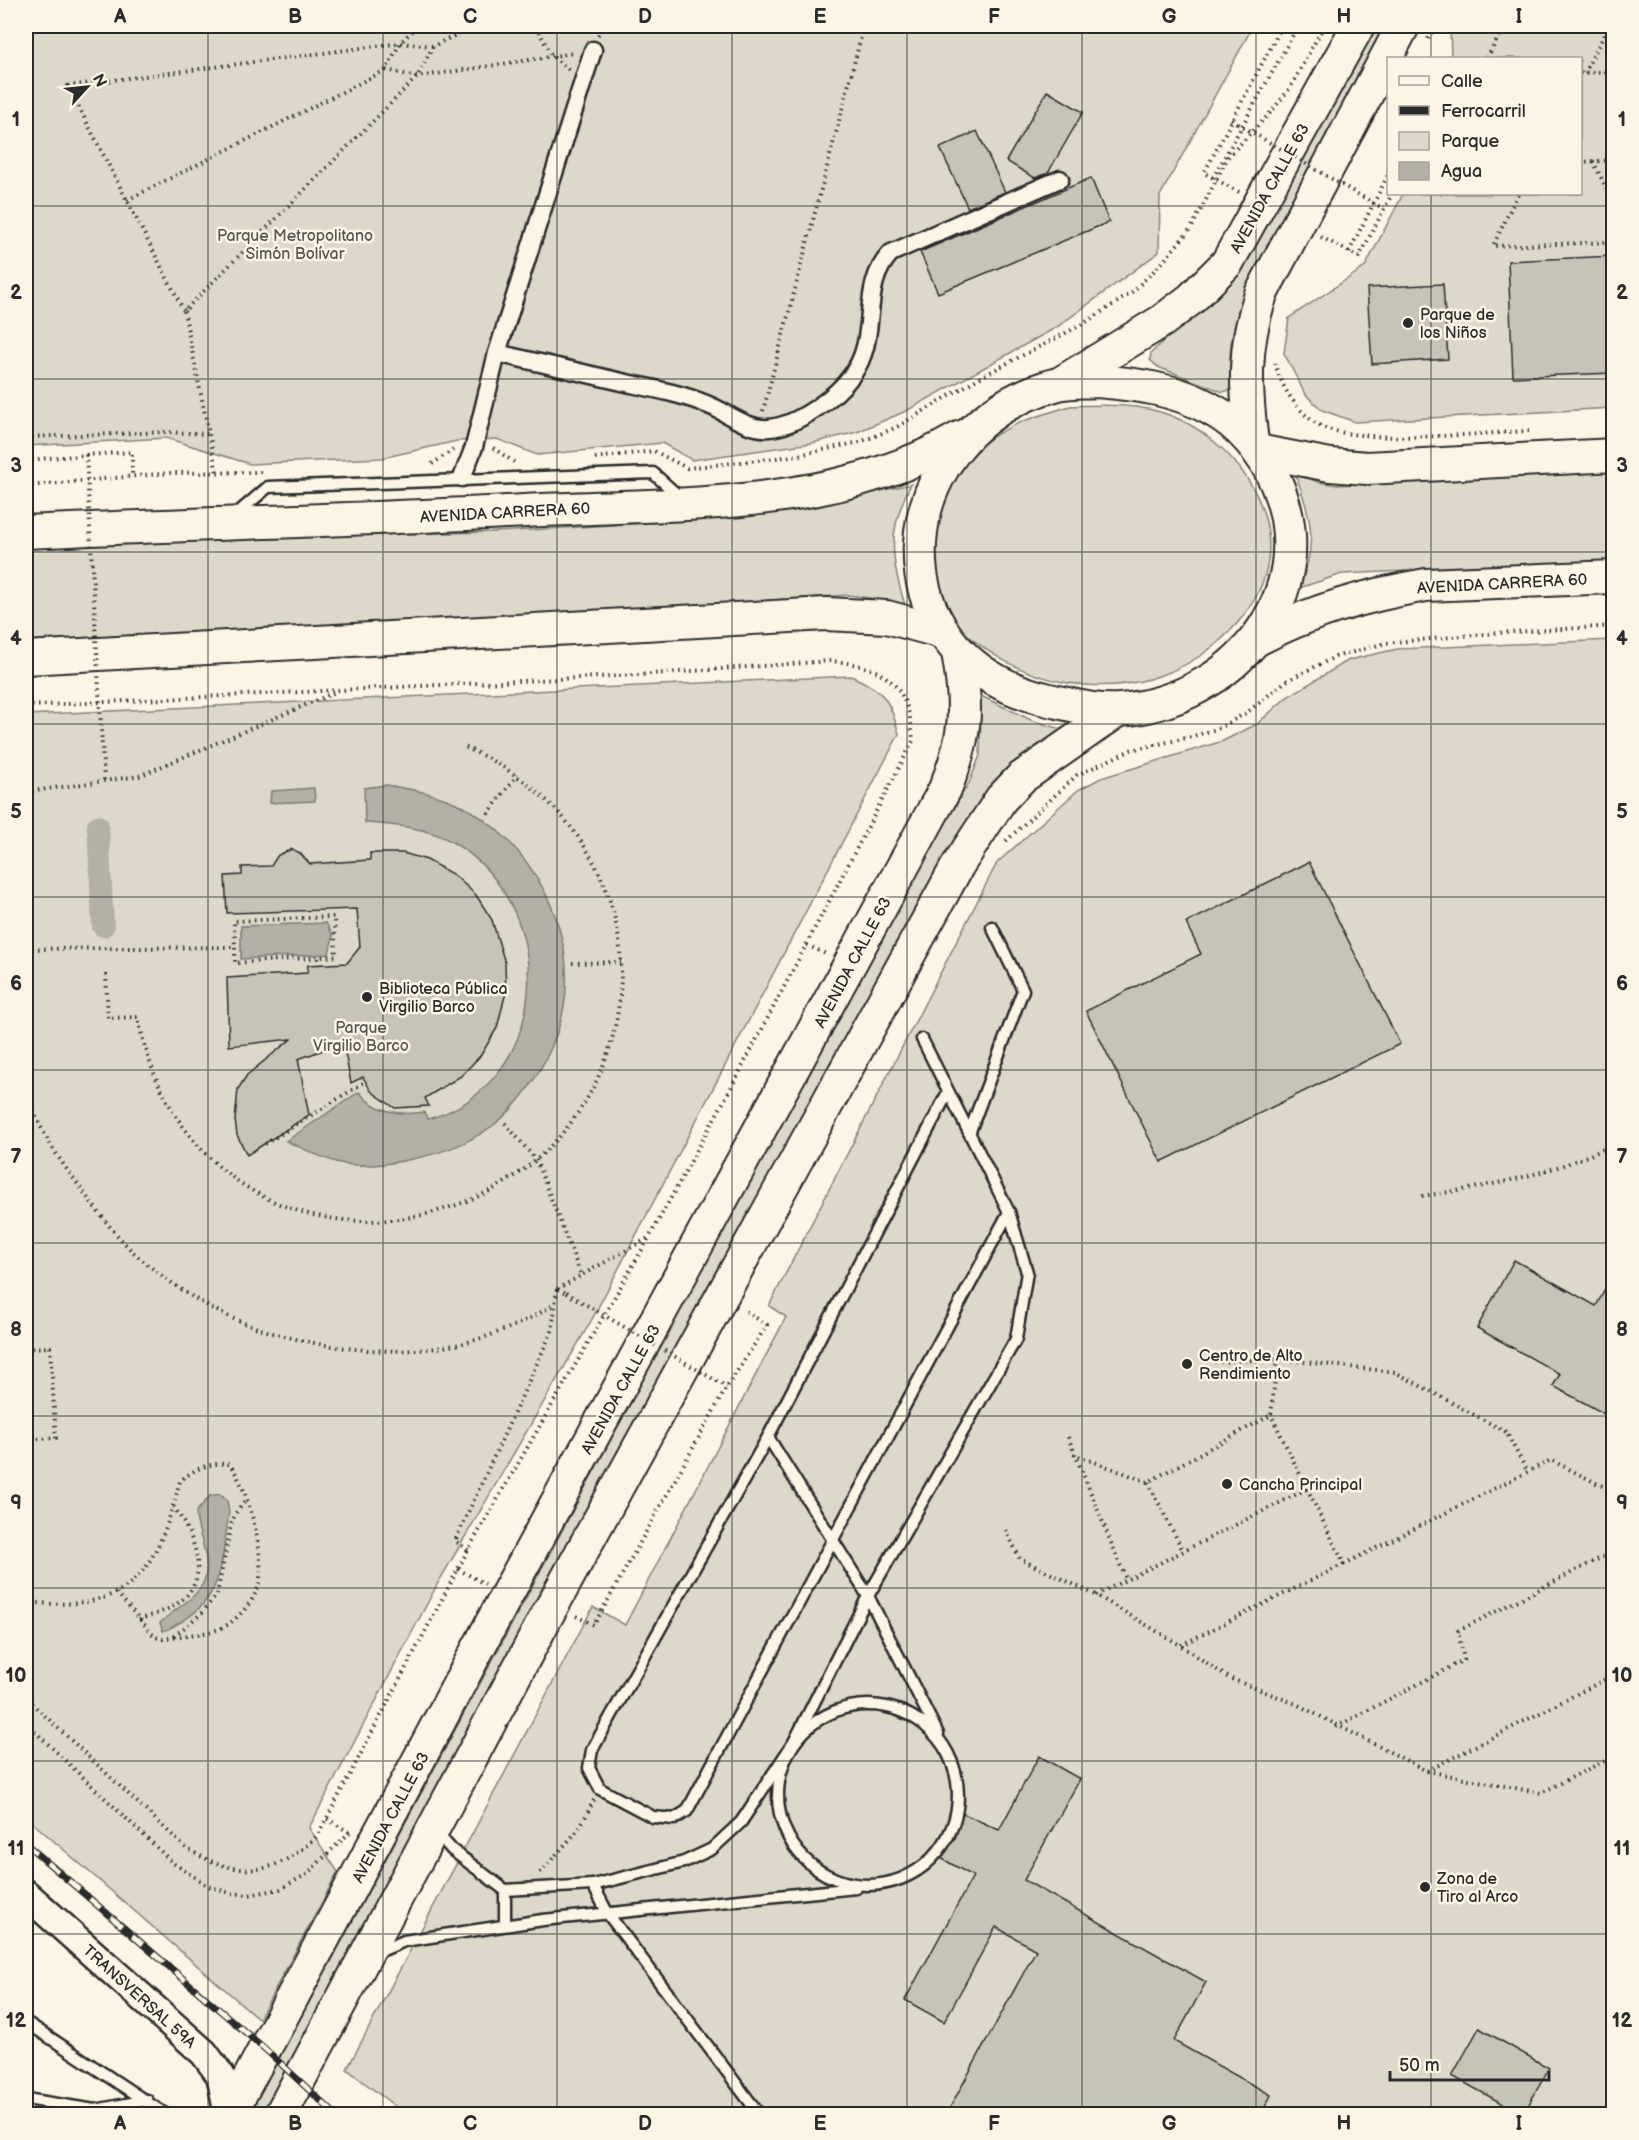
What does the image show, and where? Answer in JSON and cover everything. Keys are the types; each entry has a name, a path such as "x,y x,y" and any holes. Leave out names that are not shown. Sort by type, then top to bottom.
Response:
{"main road":[{"name":"AVENIDA CALLE 63","path":"1060,383 1120,348 1191,299 1227,264 1358,26"},
{"path":"1389,57 1403,26"},
{"path":"1255,447 1245,370 1251,327 1261,294 1309,231 1387,61"},
{"path":"281,2115 550,1609 934,906 979,830 1021,778 1117,711 1173,697 1197,686 1242,656 1257,640 1280,601 1289,568 1291,540 1286,507 1272,472 1255,447 1210,408 1177,394 1124,383 1060,383 1023,397 992,414 972,430 945,464 929,494 920,527 919,559 924,589 950,642 977,670 1003,685 1069,704 1117,711"},
{"name":"AVENIDA CARRERA 60","path":"26,532 448,516 753,499 808,490 873,475 924,457 972,430"},
{"path":"1255,447 1330,465 1367,468 1614,454"},
{"name":"AVENIDA CARRERA 60","path":"1257,640 1288,623 1322,609 1400,589 1426,585 1614,577"},
{"path":"26,658 826,614 887,617 950,642"},
{"name":"AVENIDA CALLE 63","path":"229,2115 363,1837 506,1596 945,789 962,737 966,709 950,642"}],"street":[{"path":"462,478 474,447 497,353 593,50"},
{"path":"497,353 684,396 759,428 782,425 820,405 843,387 853,374 868,342 874,276 880,264 891,253 1060,179"},
{"name":"TRANSVERSAL 59A","path":"26,1896 204,2053 221,2076 229,2115"}],"lane":[{"path":"227,523 245,504 268,487 462,478 653,473 686,503"},
{"path":"970,1131 1023,990 992,927"},
{"path":"877,1886 848,1884 821,1872 799,1853 784,1827 777,1798 781,1769 868,1596 1016,1340 1027,1272 1009,1212 922,1039"},
{"path":"948,1092 768,1437 592,1750 589,1768 600,1789 653,1817 674,1819 687,1811 1009,1212"},
{"path":"365,1957 404,1941 505,1925 877,1886 906,1878 930,1862 948,1839 957,1812 958,1783 949,1755 868,1596 768,1437"},
{"path":"434,1829 452,1850 506,1890 593,1885 684,1862 712,1849 741,1822 794,1742 816,1721 844,1708 875,1704 905,1712 931,1730 949,1755"},
{"path":"593,1885 608,1914 759,2115"},
{"path":"505,1925 506,1890"},
{"path":"26,2022 147,2100 165,2115"},
{"path":"26,2099 95,2110 147,2100"}],"path":[{"path":"127,200 386,70 400,43 417,26"},
{"path":"217,473 184,311 68,86 400,43 433,46 475,26"},
{"path":"536,26 552,56 583,81"},
{"path":"759,428 864,26"},
{"path":"1261,204 1204,173 1282,26"},
{"path":"588,458 654,451 687,468 794,456 860,442 897,427 977,379 1083,324 1130,294 1162,263 1192,227 1247,118 1298,26"},
{"path":"1215,179 1228,157 1272,111 1290,88 1324,26"},
{"path":"1488,57 1505,26"},
{"path":"1582,73 1609,26"},
{"path":"184,311 417,78 433,46"},
{"path":"386,70 417,78 593,50"},
{"path":"1582,73 1614,71"},
{"path":"1231,119 1384,208"},
{"path":"1582,162 1614,160"},
{"path":"1593,161 1614,204"},
{"path":"1349,252 1387,179"},
{"path":"1345,197 1350,186"},
{"path":"1309,231 1359,257 1391,195"},
{"path":"1518,195 1493,246 1614,242"},
{"path":"1309,231 1328,228"},
{"path":"1309,231 1317,248"},
{"path":"1275,353 1280,381 1298,407 1318,425 1336,432 1406,436 1533,431"},
{"path":"26,437 166,432 209,434"},
{"path":"422,465 433,464 450,450 491,447 521,466"},
{"path":"26,460 132,452 132,478"},
{"path":"88,455 104,782"},
{"path":"26,486 170,473 266,472"},
{"path":"26,706 637,675 831,661 856,663 880,672 894,681 906,700 911,717 913,741 903,764 650,1236 468,1550 318,1835 299,1853 277,1865 256,1871 229,1868 208,1861 186,1848 26,1698"},
{"path":"26,792 139,776 340,691"},
{"path":"106,974 108,1018 138,1017 153,1076 176,1119 207,1157 242,1185 279,1204 314,1216 350,1222 377,1222 444,1210 485,1194 514,1178 536,1160 579,1113 594,1086 616,1022 621,962 614,916 604,884 587,850 565,818 517,775 462,746"},
{"path":"488,814 517,775"},
{"path":"334,917 336,956 318,958 235,963 234,921 334,917"},
{"path":"26,949 128,950 235,947"},
{"path":"318,958 319,964"},
{"path":"572,963 621,962"},
{"path":"265,1144 365,1082"},
{"path":"26,1088 41,1130 57,1158 111,1230 147,1264 199,1301 249,1325 302,1340 344,1346 394,1350 425,1349 464,1343 503,1331 555,1304"},
{"path":"505,1123 536,1160 581,1275"},
{"path":"1422,1196 1506,1182 1552,1170 1613,1146"},
{"path":"557,1289 650,1236"},
{"path":"468,1550 454,1541 552,1331 557,1289"},
{"path":"557,1289 727,1387"},
{"path":"575,1616 594,1625 727,1387 767,1325"},
{"path":"26,1348 50,1347 56,1438 26,1440"},
{"path":"1214,1362 1277,1359 1395,1372 1506,1432 1527,1471"},
{"path":"1277,1359 1271,1415 1344,1564"},
{"path":"1148,1482 1271,1415"},
{"path":"1068,1437 1126,1580"},
{"path":"1073,1454 1148,1482 1183,1551"},
{"path":"1180,1645 1551,1460 1614,1492"},
{"path":"26,1602 51,1604 100,1601 130,1585 150,1564 174,1506 180,1481 200,1468 218,1463 230,1464 236,1472 247,1500 261,1563 258,1587 252,1599 230,1624 218,1629 163,1639 155,1637 117,1593"},
{"path":"1096,1595 1307,1489"},
{"path":"174,1636 202,1613 217,1594 231,1525 235,1514 247,1500"},
{"path":"139,1620 178,1603 194,1586 197,1576 197,1553 192,1537 174,1506"},
{"path":"1006,1530 1020,1559 1096,1595 1180,1645 1229,1678 1296,1704 1336,1727 1427,1771 1541,1793 1614,1755"},
{"path":"1336,1727 1464,1660 1458,1631 1614,1551"},
{"path":"1427,1771 1614,1675"},
{"path":"26,1723 173,1863 208,1886 219,1890 249,1895 265,1893 293,1883 318,1864 363,1837"},
{"path":"524,1890 579,1829 600,1789"},
{"path":"327,1819 363,1837"}],"green space":[{"name":"Parque Metropolitano Simón Bolívar","path":"26,26 1253,26 1160,196 1159,252 1057,327 906,411 857,432 812,443 692,460 662,443 537,455 497,439 457,441 382,458 250,464 166,438 26,446"},
{"path":"1377,26 1390,26 1249,284 1233,331 1230,361 1233,389 1223,392 1158,367 1150,360 1151,353 1247,259"},
{"path":"1450,26 1613,26 1613,408 1355,422 1322,410 1305,394 1284,353 1289,318 1365,267 1402,195 1582,195 1582,57 1451,57"},
{"path":"1070,406 1122,406 1147,409 1172,416 1194,427 1232,459 1248,479 1267,525 1269,550 1265,575 1257,595 1245,614 1215,645 1185,665 1153,678 1119,685 1085,685 1052,679 1019,668 989,651 961,629 953,617 939,583 934,561 934,539 945,495 955,476 969,458 995,435 1026,420"},
{"path":"1613,471 1613,561 1342,574 1299,588 1311,544 1309,517 1295,473 1318,482 1338,485"},
{"path":"911,484 898,516 894,545 894,560 906,608 890,601 849,595 612,611 26,641 26,547 140,540 495,532 664,522 799,509"},
{"name":"Centro de Alto Rendimiento","path":"1613,640 1613,2114 405,2114 347,2069 593,1607 625,1625 786,1317 769,1306 997,863 1078,790 1101,778 1223,741 1257,724 1287,697 1349,660 1397,649"},
{"name":"Parque Virgilio Barco","path":"851,676 871,686 884,698 892,712 899,734 590,1323 438,1583 309,1828 338,1872 259,2019 26,1817 26,715"},
{"path":"981,696 1031,720 1061,729 1005,773 265,2114 249,2114 879,940 970,781 980,755"}],"water":[{"path":"386,785 431,794 456,803 483,819 507,840 528,865 545,892 557,922 565,953 566,985 562,1016 551,1048 524,1094 501,1119 472,1139 454,1147 387,1164 356,1165 330,1160 286,1141 359,1092 365,1099 380,1108 397,1113 424,1112 428,1119 469,1100 500,1070 519,1033 528,992 526,949 513,908 489,872 454,843 433,833 365,823 364,788"},
{"path":"314,788 315,801 270,803 271,791"},
{"path":"326,923 333,936 329,954 241,959 241,926"},
{"path":"220,1494 227,1501 229,1512 219,1573 214,1586 207,1599 197,1610 163,1631 160,1623 196,1594 206,1576 207,1564 196,1512 210,1496"}],"building":[{"path":"1047,91 1083,112 1048,173 1035,178 1006,161"},
{"path":"977,131 1005,192 968,208 940,148"},
{"path":"1091,178 1109,222 938,293 920,252"},
{"path":"1614,256 1614,373 1513,377 1508,261"},
{"name":"Parque de los Niños","path":"1443,284 1448,359 1372,364 1367,288"},
{"name":"Biblioteca Pública Virgilio Barco","path":"292,849 300,853 310,864 370,860 370,853 403,853 427,860 454,875 476,895 492,920 505,963 506,992 497,1028 481,1055 461,1076 425,1098 429,1106 395,1108 371,1091 363,1077 351,1083 343,1043 298,1059 309,1115 247,1155 237,1135 235,1120 238,1089 247,1075 291,1039 229,1046 227,978 307,973 308,965 347,963 360,947 357,909 227,913 225,876 242,875 242,867 271,866 278,855"},
{"path":"1309,862 1400,1044 1161,1162 1086,1011 1201,954 1186,923"},
{"path":"1514,1260 1596,1306 1614,1273 1614,1419 1553,1386 1560,1374 1477,1328"},
{"path":"1039,1756 1080,1779 1024,1880 1206,1982 1174,2041 1271,2095 1261,2115 946,2115 1036,1950 996,1927 944,2022 905,2000 973,1876 939,1857 955,1839 962,1813 999,1830"},
{"path":"1479,2028 1549,2068 1523,2115 1452,2076"}],"waterway":[{"path":"98,826 103,926"}],"railway":[{"path":"26,1844 265,2049 335,2114"}],"place":[{"name":"Parque de los Niños","path":"1408,323"},
{"name":"Biblioteca Pública Virgilio Barco","path":"367,997"},
{"name":"Centro de Alto Rendimiento","path":"1187,1364"},
{"name":"Cancha Principal","path":"1227,1484"},
{"name":"Zona de Tiro al Arco","path":"1425,1887"}]}
